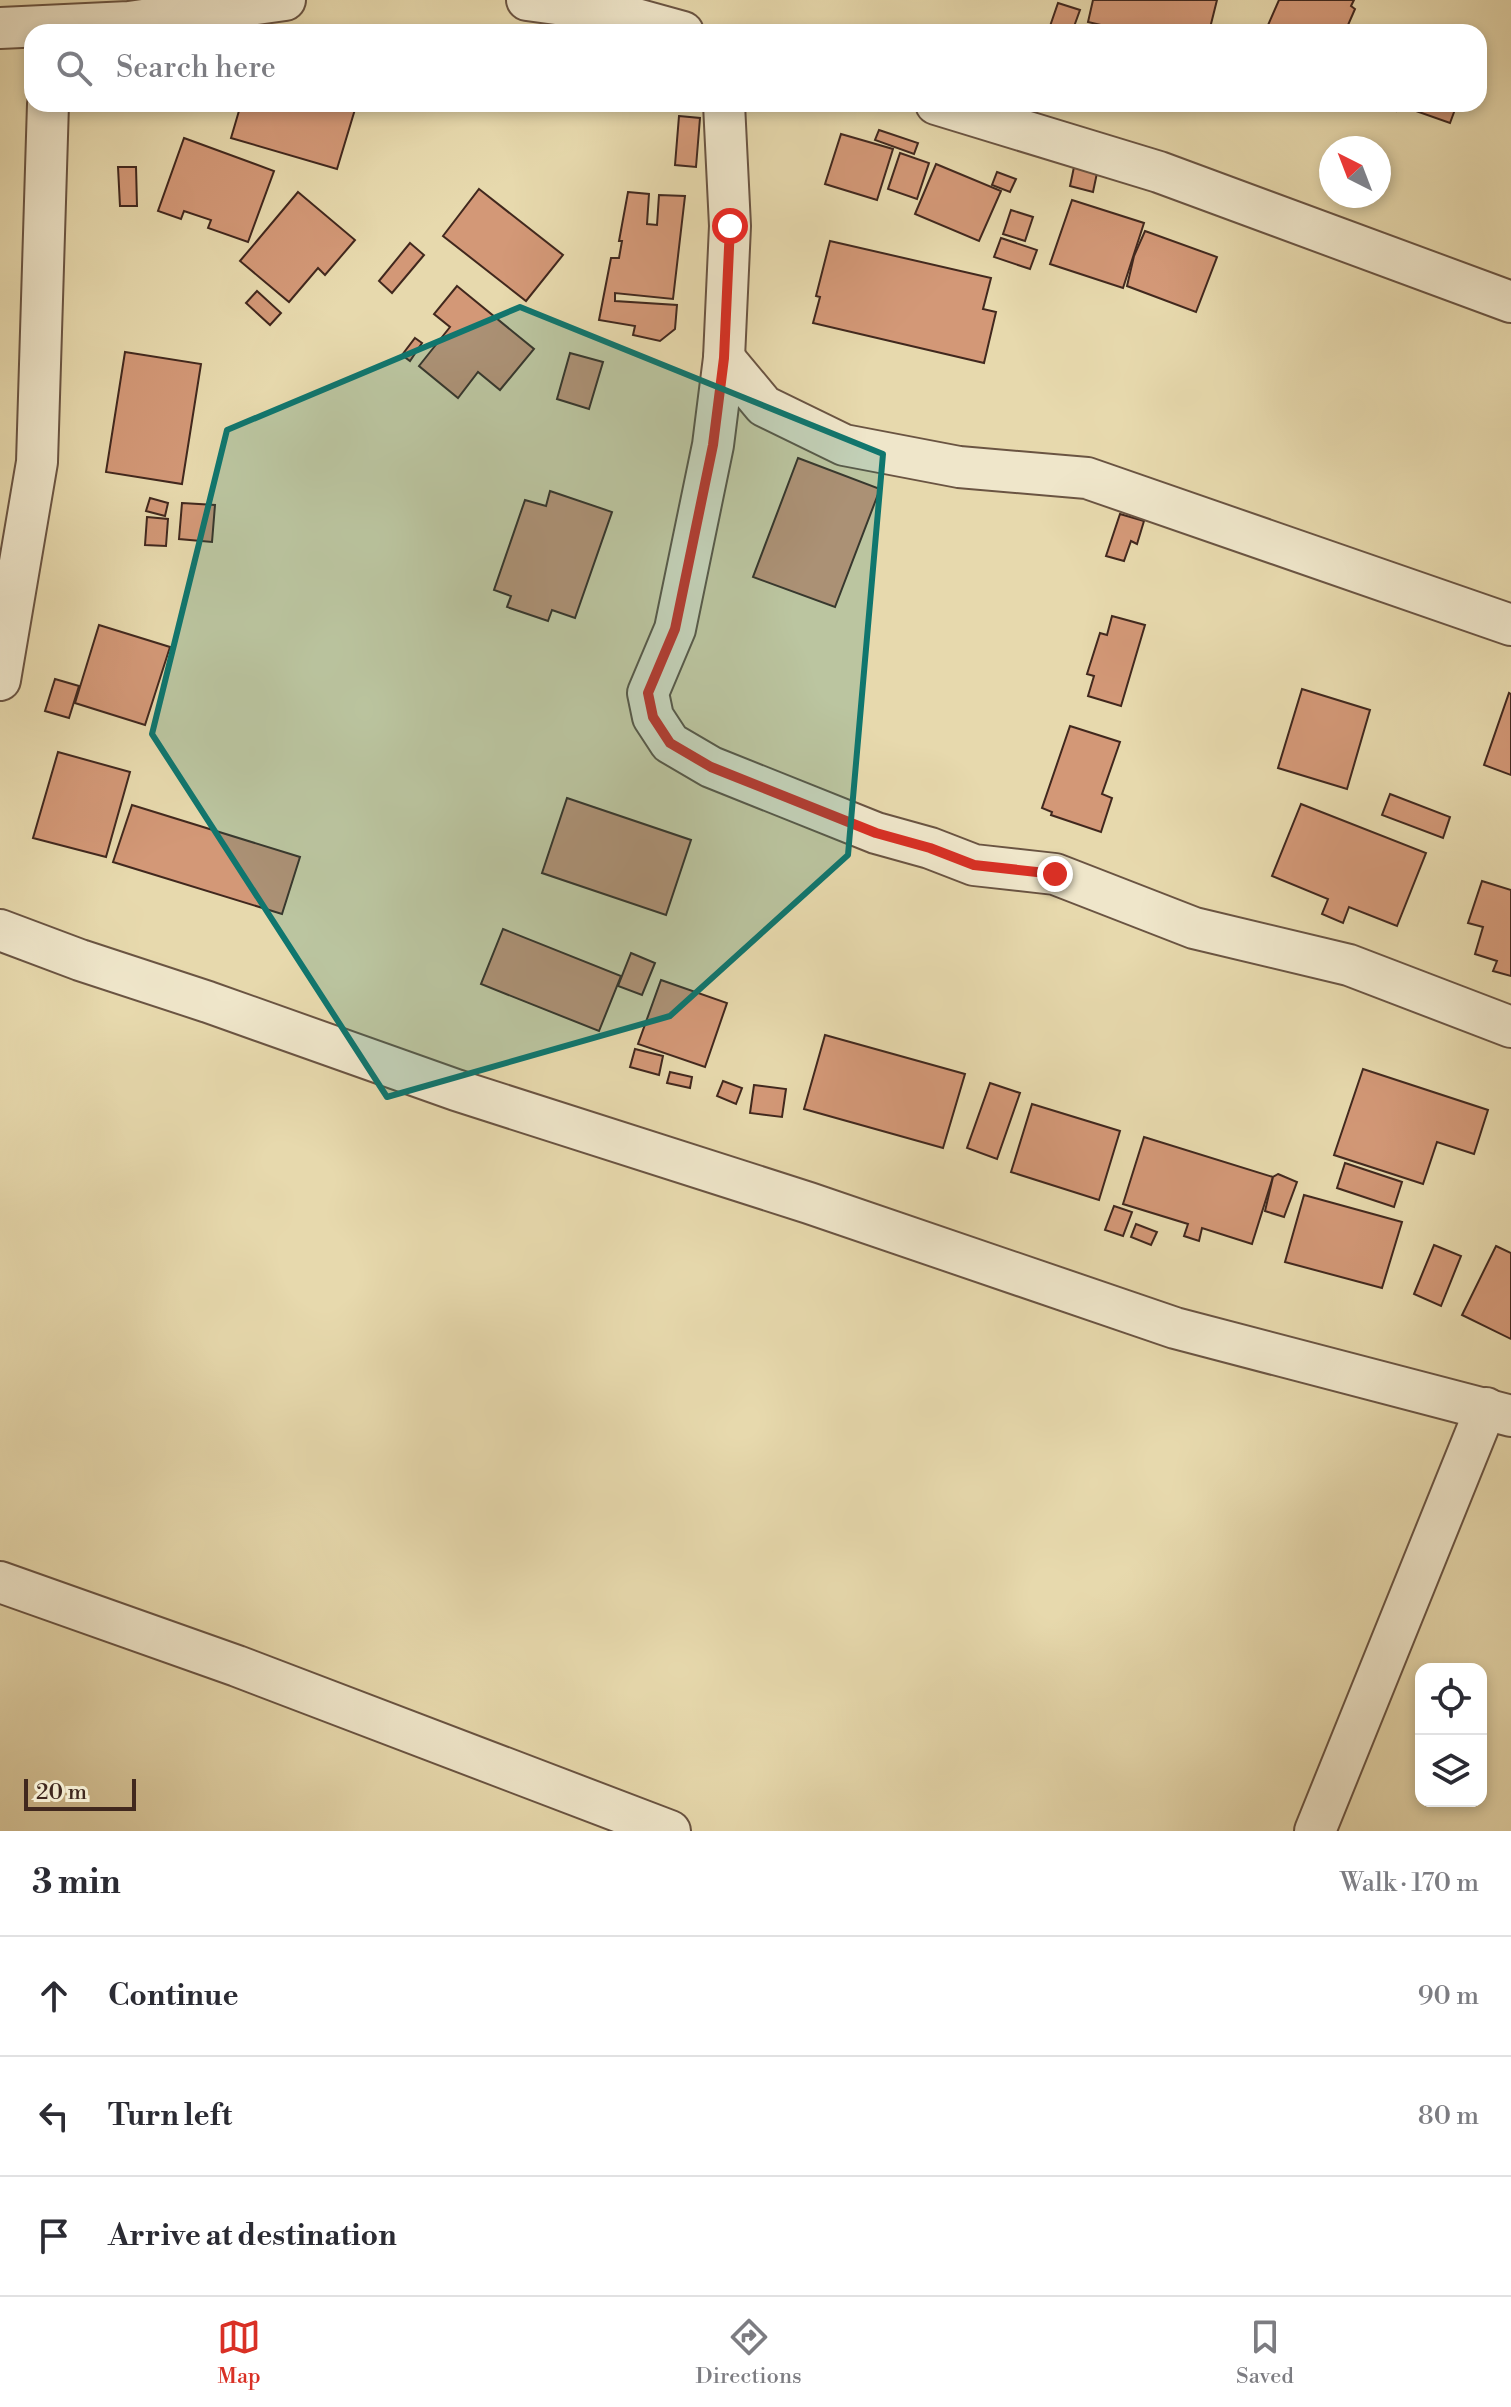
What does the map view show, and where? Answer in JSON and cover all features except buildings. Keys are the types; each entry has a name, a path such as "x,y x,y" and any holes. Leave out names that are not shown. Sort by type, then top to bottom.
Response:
{"street":[{"path":"106,24 285,0"},
{"path":"527,0 607,11 654,24"},
{"path":"0,28 24,28"},
{"path":"0,680 37,462 48,112"},
{"path":"724,112 730,226 724,358 713,445 675,629 648,693 653,717 670,743 711,767 876,833 930,848 974,865 1055,874 1194,928 1349,965 1511,1027"},
{"path":"962,112 1159,172 1511,302"},
{"path":"724,358 764,406 844,445 959,467 1087,478 1511,625"},
{"path":"0,930 456,1090 809,1203 1175,1328 1499,1412 1315,1831"},
{"path":"0,1582 237,1666 670,1831"}],"highlighted area":[{"path":"520,307 883,454 848,855 670,1016 387,1097 152,734 227,430"}],"route":[{"path":"730,226 724,358 713,445 675,629 648,693 653,717 670,743 711,767 876,833 930,848 974,865 1055,874"}]}
